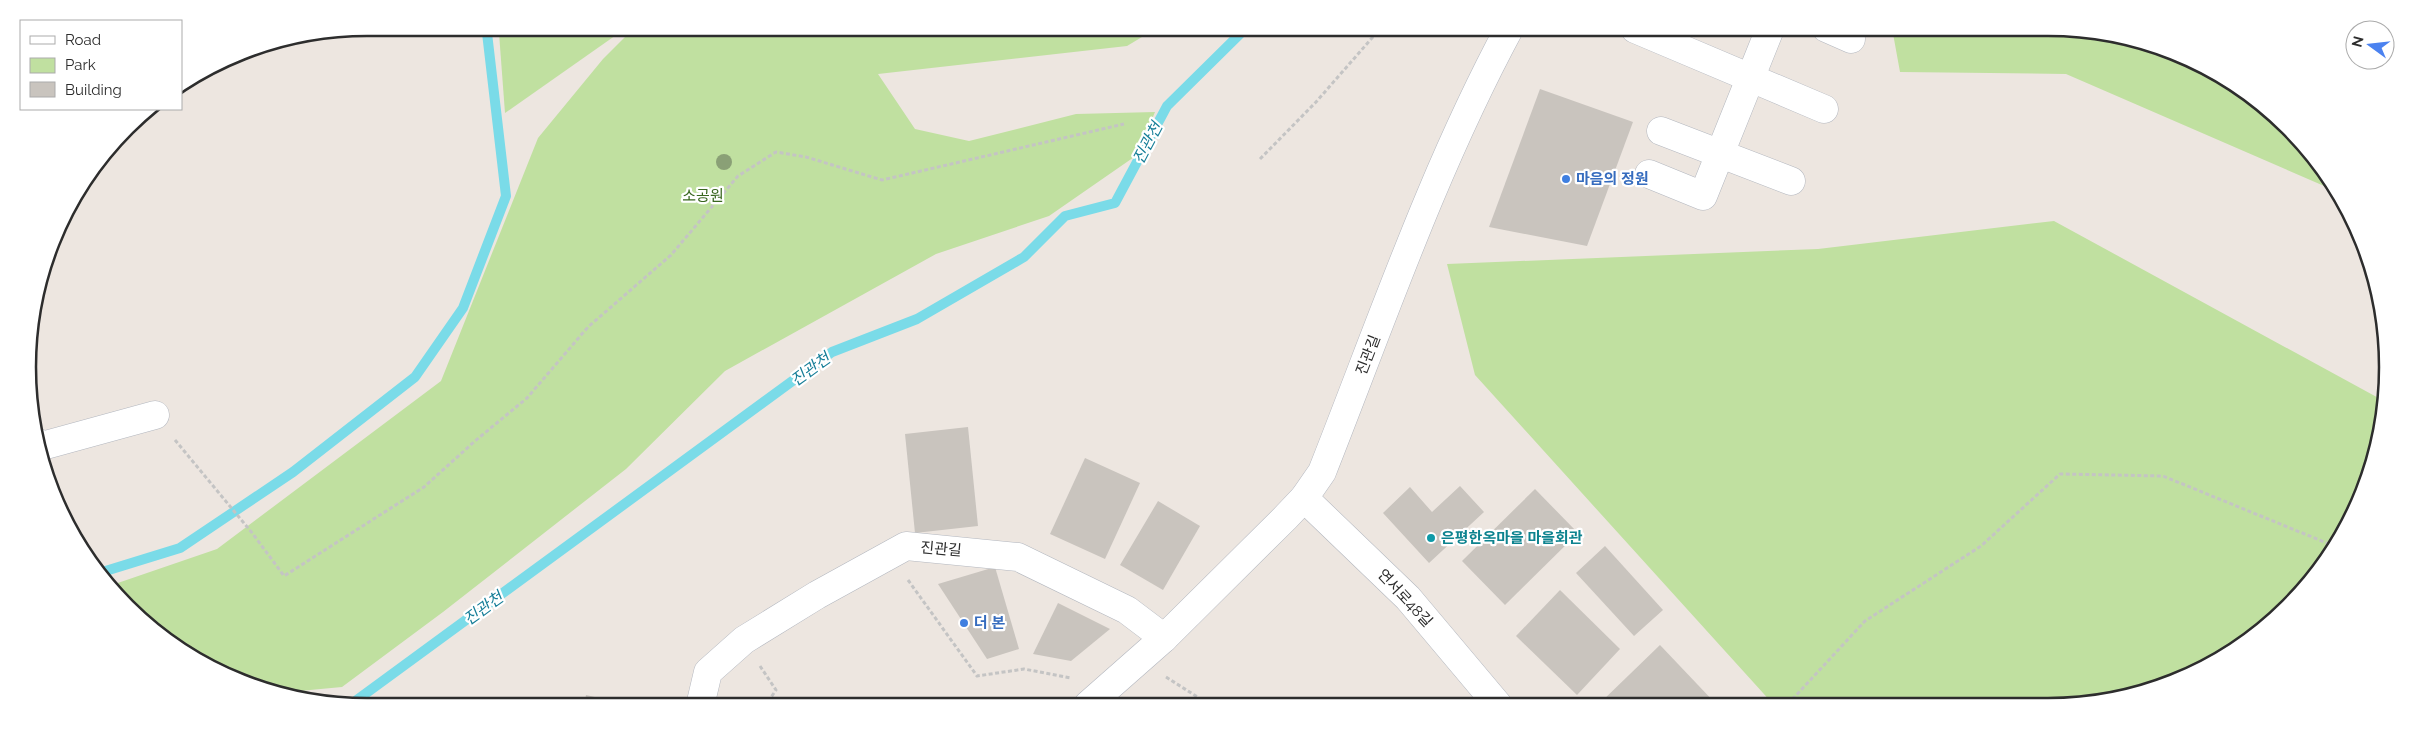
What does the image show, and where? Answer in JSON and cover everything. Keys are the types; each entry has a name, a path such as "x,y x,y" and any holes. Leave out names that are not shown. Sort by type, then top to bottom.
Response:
{"street":[{"name":"진관길","path":"1096,698 1164,638 1304,498 1322,472 1394,284 1463,121 1506,36"},
{"path":"1651,36 1824,109"},
{"path":"1649,174 1703,196 1767,36"},
{"path":"1844,36 1851,39"},
{"path":"1661,131 1791,181"},
{"path":"46,445 155,415"},
{"name":"연서로48길","path":"1304,498 1408,598 1492,698"},
{"name":"진관길","path":"702,698 708,672 744,640 817,595 906,546 1018,557 1127,610 1164,638"}],"path":[{"path":"1260,159 1316,102 1374,36"},
{"path":"155,415 253,534 284,576 424,487 527,398 588,327 671,255 738,176 776,152 806,156 882,180 1124,124"},
{"path":"1794,698 1865,620 1981,546 2060,474 2163,476 2327,543"},
{"path":"890,555 977,676 1024,669 1074,679"},
{"path":"744,640 776,690 770,698"},
{"path":"1163,676 1199,698"}],"green space":[{"path":"499,36 615,36 505,113"},
{"name":"소공원","path":"626,36 1144,36 1127,46 878,74 915,129 969,141 1076,114 1155,112 1137,155 1049,216 936,254 725,371 626,469 443,612 342,687 301,691 240,673 183,642 149,616 117,583 217,549 441,381 538,138 603,59"},
{"path":"1893,36 2070,37 2091,39 2134,48 2175,61 2232,92 2282,133 2297,149 2325,186 2066,74 1900,72"},
{"path":"2054,221 2377,397 2367,453 2354,494 2345,513 2323,551 2297,585 2266,616 2232,642 2194,664 2154,680 2113,691 2070,697 1768,698 1475,375 1447,264 1818,249"}],"building":[{"path":"1540,89 1633,122 1587,246 1489,227"},
{"path":"968,427 978,526 915,533 905,434"},
{"path":"1085,458 1140,483 1105,559 1050,534"},
{"name":"은평한옥마을 마을회관","path":"1460,486 1484,512 1429,563 1383,513 1410,487 1432,512"},
{"path":"1535,489 1578,533 1505,605 1462,561"},
{"path":"1158,501 1200,526 1163,590 1120,565"},
{"path":"1605,546 1663,610 1634,636 1576,573"},
{"path":"995,567 1019,649 987,659 938,584"},
{"path":"1560,590 1620,649 1577,695 1516,636"},
{"path":"1058,603 1110,629 1071,661 1033,654"},
{"path":"1660,645 1710,698 1605,698"},
{"path":"586,695 599,698 585,698"}],"waterway":[{"path":"107,571 180,548 293,472 415,377 463,308 506,196 487,36"},
{"name":"진관천","path":"360,698 832,352 917,319 1024,257 1065,216 1115,203 1167,106 1238,36"}],"place":[{"name":"마음의 정원","path":"1566,179"},
{"name":"은평한옥마을 마을회관","path":"1431,538"},
{"name":"더 본","path":"964,623"}]}
